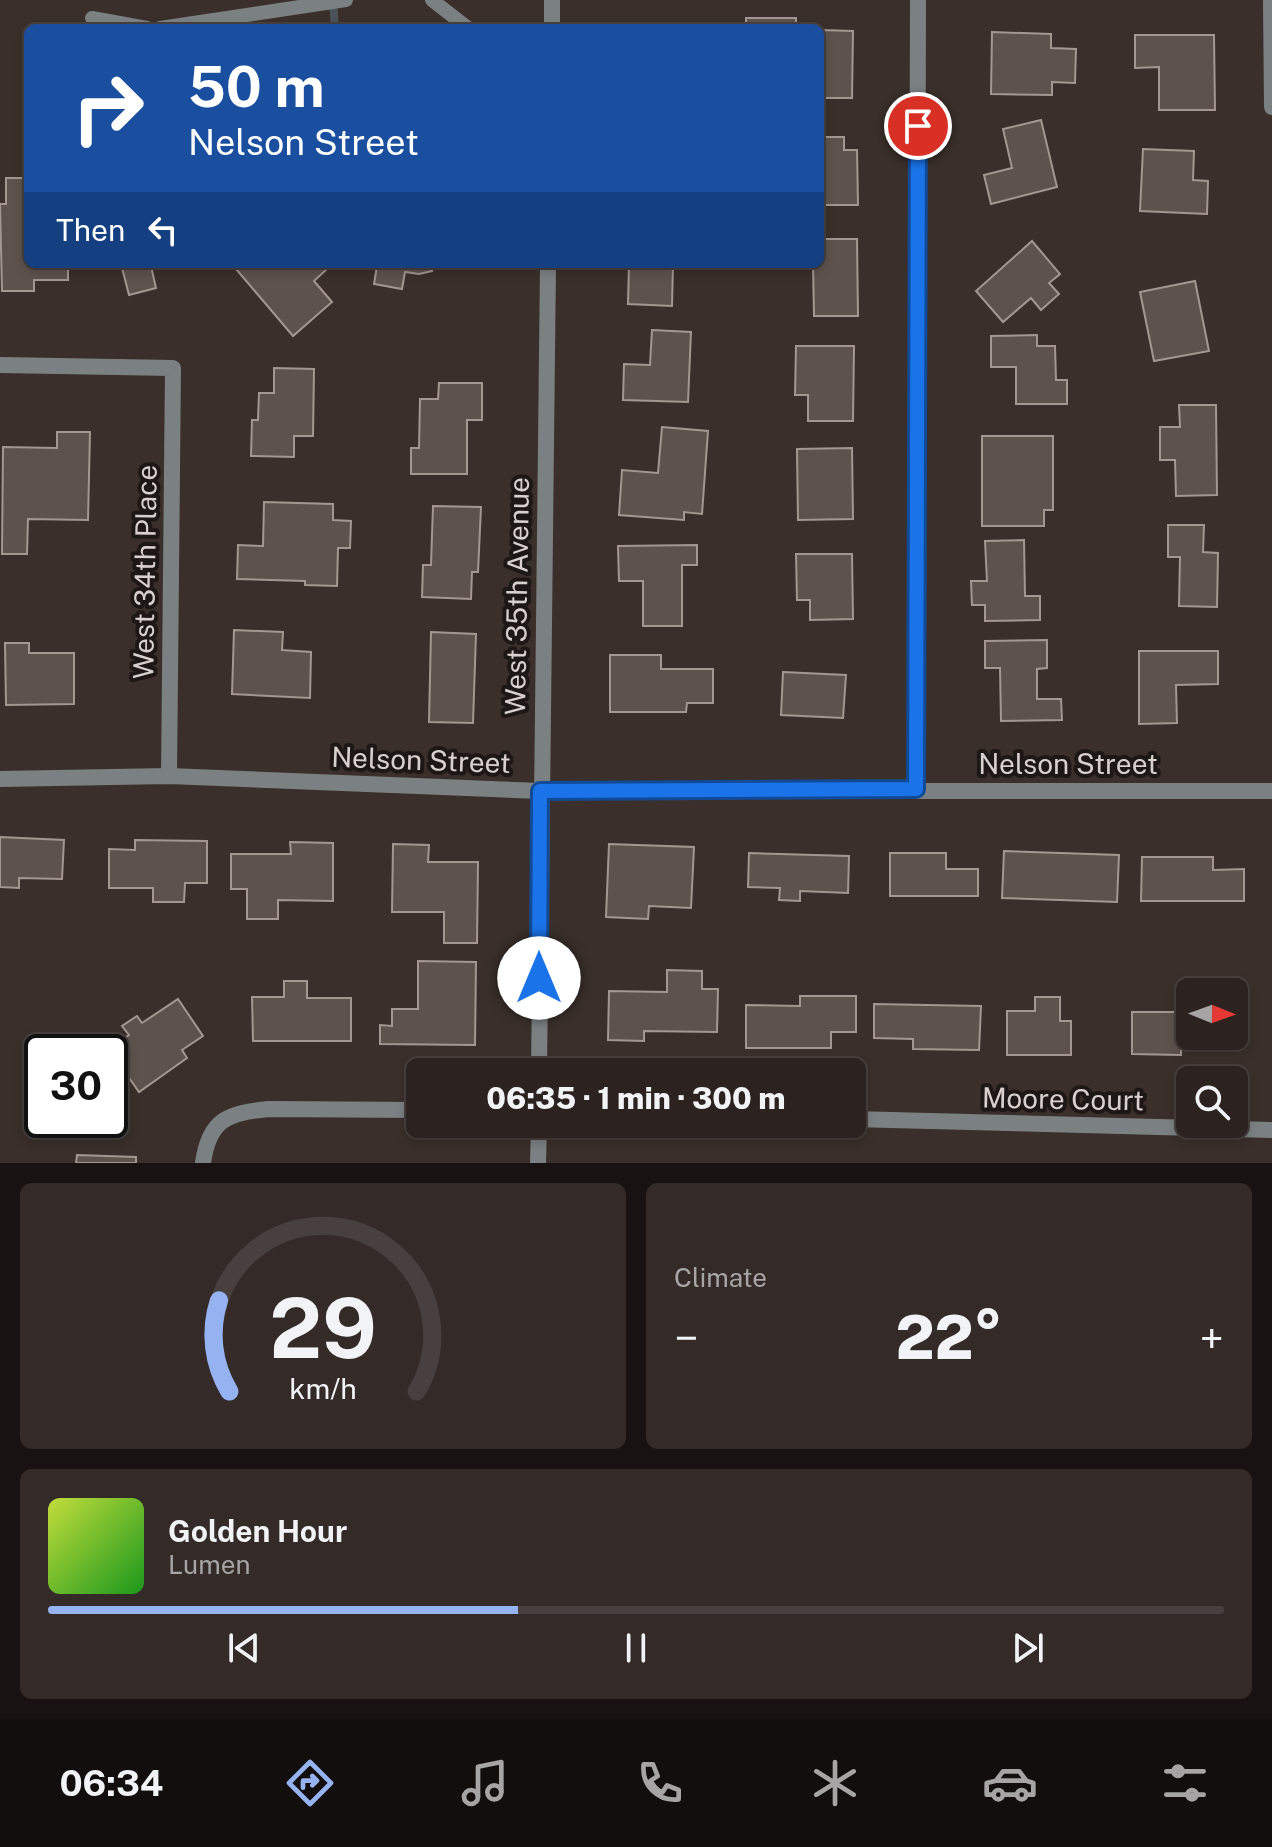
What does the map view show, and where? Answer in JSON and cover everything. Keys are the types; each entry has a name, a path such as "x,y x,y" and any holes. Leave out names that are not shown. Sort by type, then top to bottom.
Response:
{"street":[{"path":"552,0 552,24"},
{"path":"916,789 918,0"},
{"path":"1271,0 1272,107"},
{"name":"West 35th Avenue","path":"539,1058 548,268"},
{"name":"West 34th Place","path":"0,365 173,368 169,776"},
{"name":"Nelson Street","path":"0,779 169,776 540,791 1272,791"},
{"path":"203,1163 211,1132 226,1119 245,1111 406,1110"},
{"name":"Moore Court","path":"866,1119 1272,1130"},
{"path":"538,1163 539,1138"}],"lane":[{"path":"188,24 346,0"},
{"path":"432,0 463,24"},
{"path":"92,18 125,24"}],"building":[{"path":"746,18 796,18 796,24 746,24"},
{"path":"824,30 853,31 852,98 824,98"},
{"path":"992,32 1051,34 1051,48 1076,49 1075,83 1052,82 1052,95 991,94"},
{"path":"1135,35 1214,35 1215,110 1159,110 1159,67 1135,68"},
{"path":"1041,120 1057,187 991,204 984,175 1012,168 1003,129"},
{"path":"824,137 844,137 844,150 857,150 858,205 824,205"},
{"path":"1143,149 1194,151 1193,180 1208,181 1207,214 1140,211"},
{"path":"6,178 24,178 24,268 68,268 68,280 34,280 34,291 2,291 0,204 6,204"},
{"path":"824,239 857,239 858,316 814,316 813,268 824,268"},
{"path":"1032,241 1060,274 1049,283 1059,294 1041,310 1031,298 1003,322 976,291"},
{"path":"122,268 151,268 156,288 129,295"},
{"path":"326,268 314,281 332,302 293,336 236,269"},
{"path":"377,268 431,268 432,271 419,274 405,272 402,289 374,284"},
{"path":"629,268 673,268 672,306 628,304"},
{"path":"1195,281 1209,351 1154,361 1140,292"},
{"path":"652,330 691,332 688,402 623,400 624,364 650,365"},
{"path":"1037,335 1037,346 1055,346 1056,380 1067,380 1067,404 1016,404 1016,367 991,367 991,336"},
{"path":"796,346 854,346 853,421 808,421 808,395 795,395"},
{"path":"274,368 314,369 313,436 294,436 294,457 251,456 252,420 258,420 259,393 274,393"},
{"path":"439,383 482,383 482,420 467,420 467,474 411,474 411,448 419,448 420,399 438,399"},
{"path":"1179,405 1216,405 1217,495 1176,496 1175,460 1160,460 1160,427 1180,427"},
{"path":"662,427 708,431 702,514 684,512 684,520 619,515 622,470 658,473"},
{"path":"57,432 90,432 88,520 28,519 27,554 2,554 3,447 57,448"},
{"path":"982,436 1053,436 1053,510 1044,510 1044,526 982,526"},
{"path":"852,448 853,519 798,520 797,449"},
{"path":"264,502 333,504 333,520 351,521 350,548 338,548 337,586 305,585 305,581 237,579 238,545 263,546"},
{"path":"433,506 481,507 478,572 472,572 471,599 422,597 423,565 431,565"},
{"path":"1168,525 1204,525 1203,552 1218,553 1217,607 1179,606 1180,557 1168,557"},
{"path":"1024,540 1025,596 1040,596 1040,620 985,621 985,605 972,605 971,581 987,581 985,541"},
{"path":"697,545 697,565 682,565 682,626 643,626 643,581 619,581 618,546"},
{"path":"796,554 852,554 853,619 810,620 810,600 797,600"},
{"path":"234,630 283,632 282,650 311,652 310,698 232,694"},
{"path":"431,632 476,634 473,723 429,722"},
{"path":"1047,640 1047,668 1037,669 1037,699 1061,699 1062,720 1001,721 1000,668 985,668 985,641"},
{"path":"5,643 29,643 29,653 74,653 74,704 6,705"},
{"path":"1139,651 1218,651 1218,684 1176,685 1177,723 1139,724"},
{"path":"610,655 661,655 661,669 713,669 713,703 687,703 686,712 610,712"},
{"path":"783,672 846,675 843,718 781,715"},
{"path":"0,837 64,840 62,879 19,878 19,888 0,887"},
{"path":"135,840 207,841 207,883 185,883 184,902 153,902 153,888 109,888 109,849 135,850"},
{"path":"290,842 333,843 333,901 278,900 278,919 247,919 247,889 231,889 231,854 291,854"},
{"path":"393,844 429,845 428,862 478,862 477,943 444,943 444,912 392,912"},
{"path":"609,844 694,847 691,908 649,906 648,919 606,917"},
{"path":"1004,851 1119,855 1117,902 1002,898"},
{"path":"749,853 849,856 848,893 800,891 800,901 779,900 780,888 748,887"},
{"path":"890,853 946,853 946,869 978,869 978,896 890,896"},
{"path":"1142,857 1213,857 1213,870 1244,869 1244,901 1141,901"},
{"path":"418,961 476,962 475,1045 380,1044 380,1025 392,1026 392,1009 418,1009"},
{"path":"667,970 702,971 702,989 718,989 717,1032 644,1031 644,1041 608,1040 609,991 667,992"},
{"path":"284,981 307,981 307,998 351,998 351,1041 253,1041 252,997 284,997"},
{"path":"800,996 856,996 856,1032 831,1032 831,1048 746,1048 746,1005 800,1006"},
{"path":"1035,997 1060,997 1060,1021 1071,1021 1071,1055 1007,1055 1007,1011 1035,1011"},
{"path":"178,999 203,1036 182,1050 187,1058 139,1092 128,1076 129,1035 122,1026 137,1016 142,1023"},
{"path":"874,1004 981,1006 979,1050 913,1049 913,1039 874,1038"},
{"path":"1132,1012 1176,1012 1176,1050 1181,1050 1181,1055 1132,1054"},
{"path":"77,1155 136,1157 136,1163 76,1163"}],"waterway":[{"path":"333,1 335,24"}],"route":[{"path":"539,978 540,791 916,789 918,126"}]}
